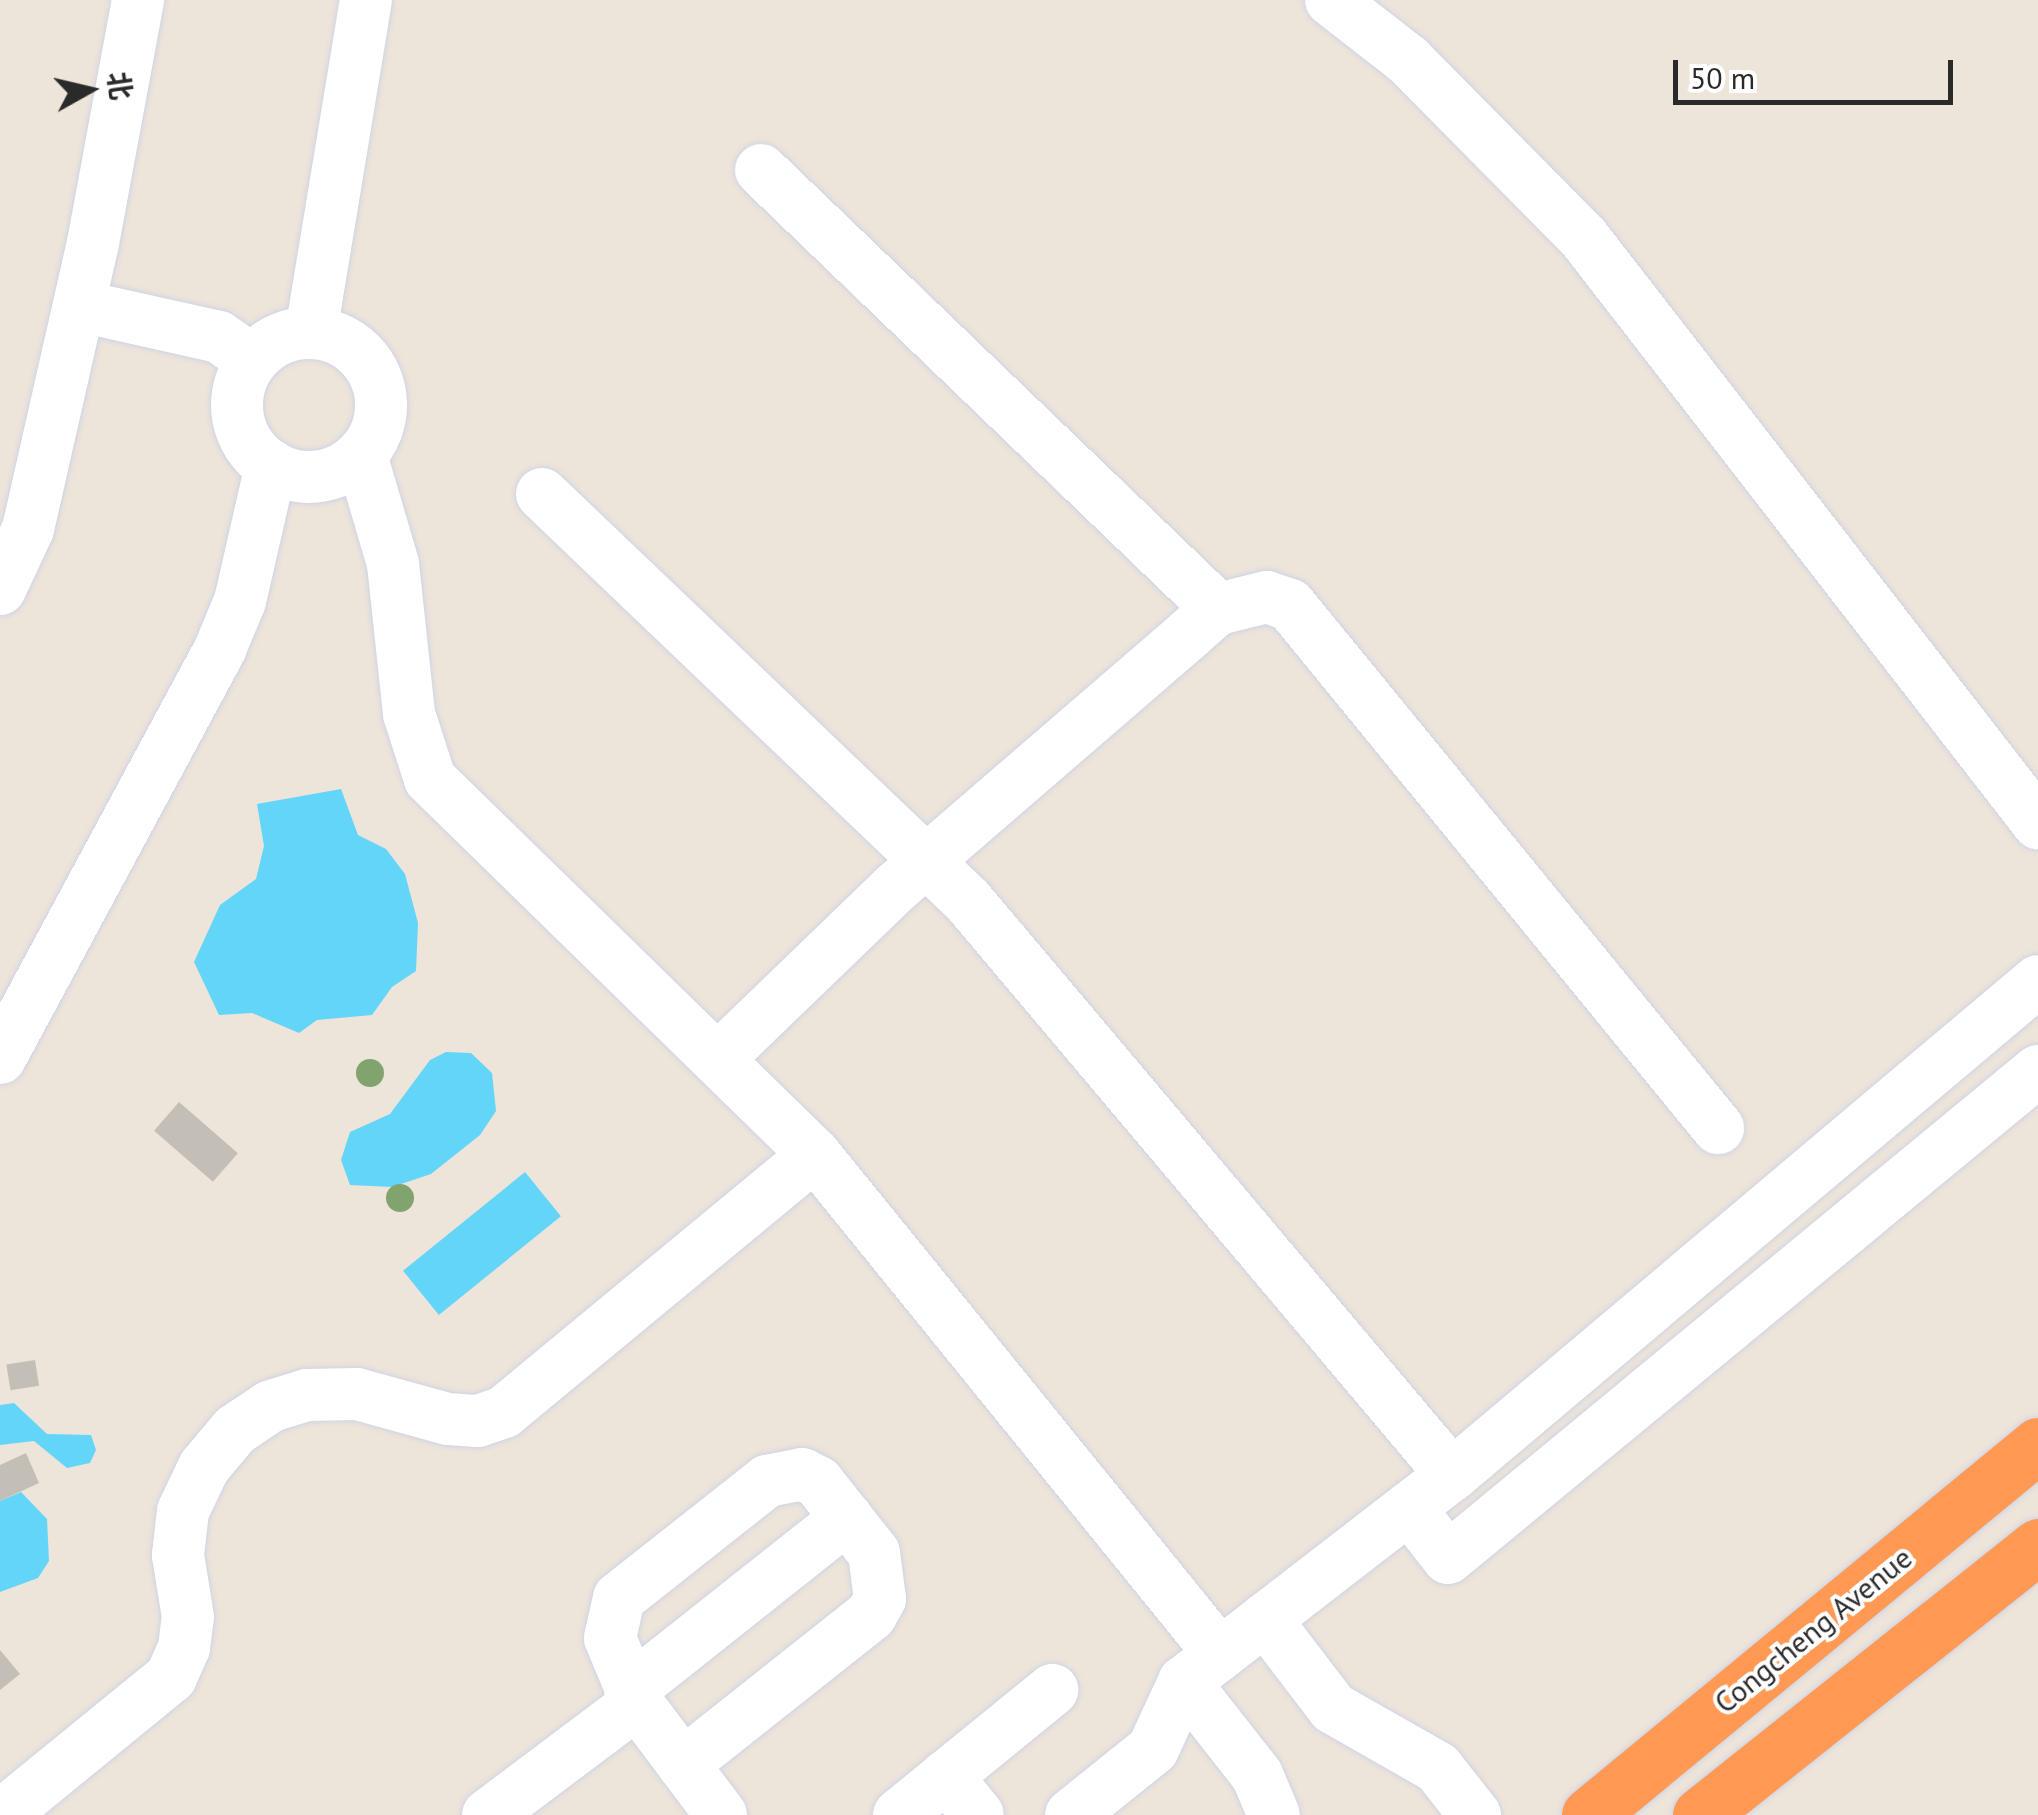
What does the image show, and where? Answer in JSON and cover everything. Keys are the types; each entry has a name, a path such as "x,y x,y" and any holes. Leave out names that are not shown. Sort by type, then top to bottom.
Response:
{"highway":[{"name":"Congcheng Avenue","path":"1589,1815 2038,1446"},
{"path":"1700,1815 2038,1546"}],"lane":[{"path":"0,589 28,529 80,306 138,0"},
{"path":"311,332 366,0"},
{"path":"1331,0 1408,60 1584,238 2038,823"},
{"path":"761,170 1218,610"},
{"path":"80,306 219,337 252,360"},
{"path":"311,332 352,347 378,383 378,429 361,455 318,477 272,466 248,445 239,424 237,402 252,360 268,345 311,332"},
{"path":"361,455 393,564 409,714 430,778 816,1155 1202,1668 1274,1815"},
{"path":"0,1058 220,649 240,601 272,466"},
{"path":"542,494 968,901 1452,1475"},
{"path":"718,1059 926,863 1218,610 1267,597 1290,605 1718,1128"},
{"path":"1071,1815 1153,1749 1202,1668 1452,1475 2038,981"},
{"path":"1409,1508 1448,1558 2038,1069 1996,1016"},
{"path":"2,1815 171,1677 184,1648 188,1617 178,1555 182,1511 204,1467 235,1430 270,1406 307,1395 357,1394 448,1420 478,1421 504,1412 816,1155"},
{"path":"683,1764 870,1615 882,1578 874,1553 818,1482 802,1474 766,1481 619,1598 610,1638 634,1696 683,1764 721,1815"},
{"path":"488,1815 847,1518"},
{"path":"1265,1619 1333,1708 1438,1768 1475,1815"},
{"path":"899,1815 962,1796 1052,1690"}],"water":[{"path":"341,789 358,835 386,849 405,874 418,923 416,971 392,987 372,1015 317,1020 299,1033 252,1013 219,1015 194,962 220,905 256,879 264,846 257,804"},
{"path":"446,1052 471,1053 492,1073 496,1111 480,1135 431,1174 392,1187 350,1185 341,1160 350,1132 390,1114 430,1060"},
{"path":"525,1172 561,1216 439,1315 403,1271"},
{"path":"14,1403 47,1434 91,1435 96,1450 90,1463 67,1468 34,1441 0,1445 0,1405"},
{"path":"21,1492 47,1519 49,1561 38,1578 0,1592 0,1501"}],"building":[{"path":"179,1102 238,1153 213,1182 154,1131"},
{"path":"35,1360 39,1386 10,1390 6,1365"},
{"path":"26,1453 39,1483 0,1501 0,1465"},
{"path":"0,1650 20,1674 0,1690"}]}
